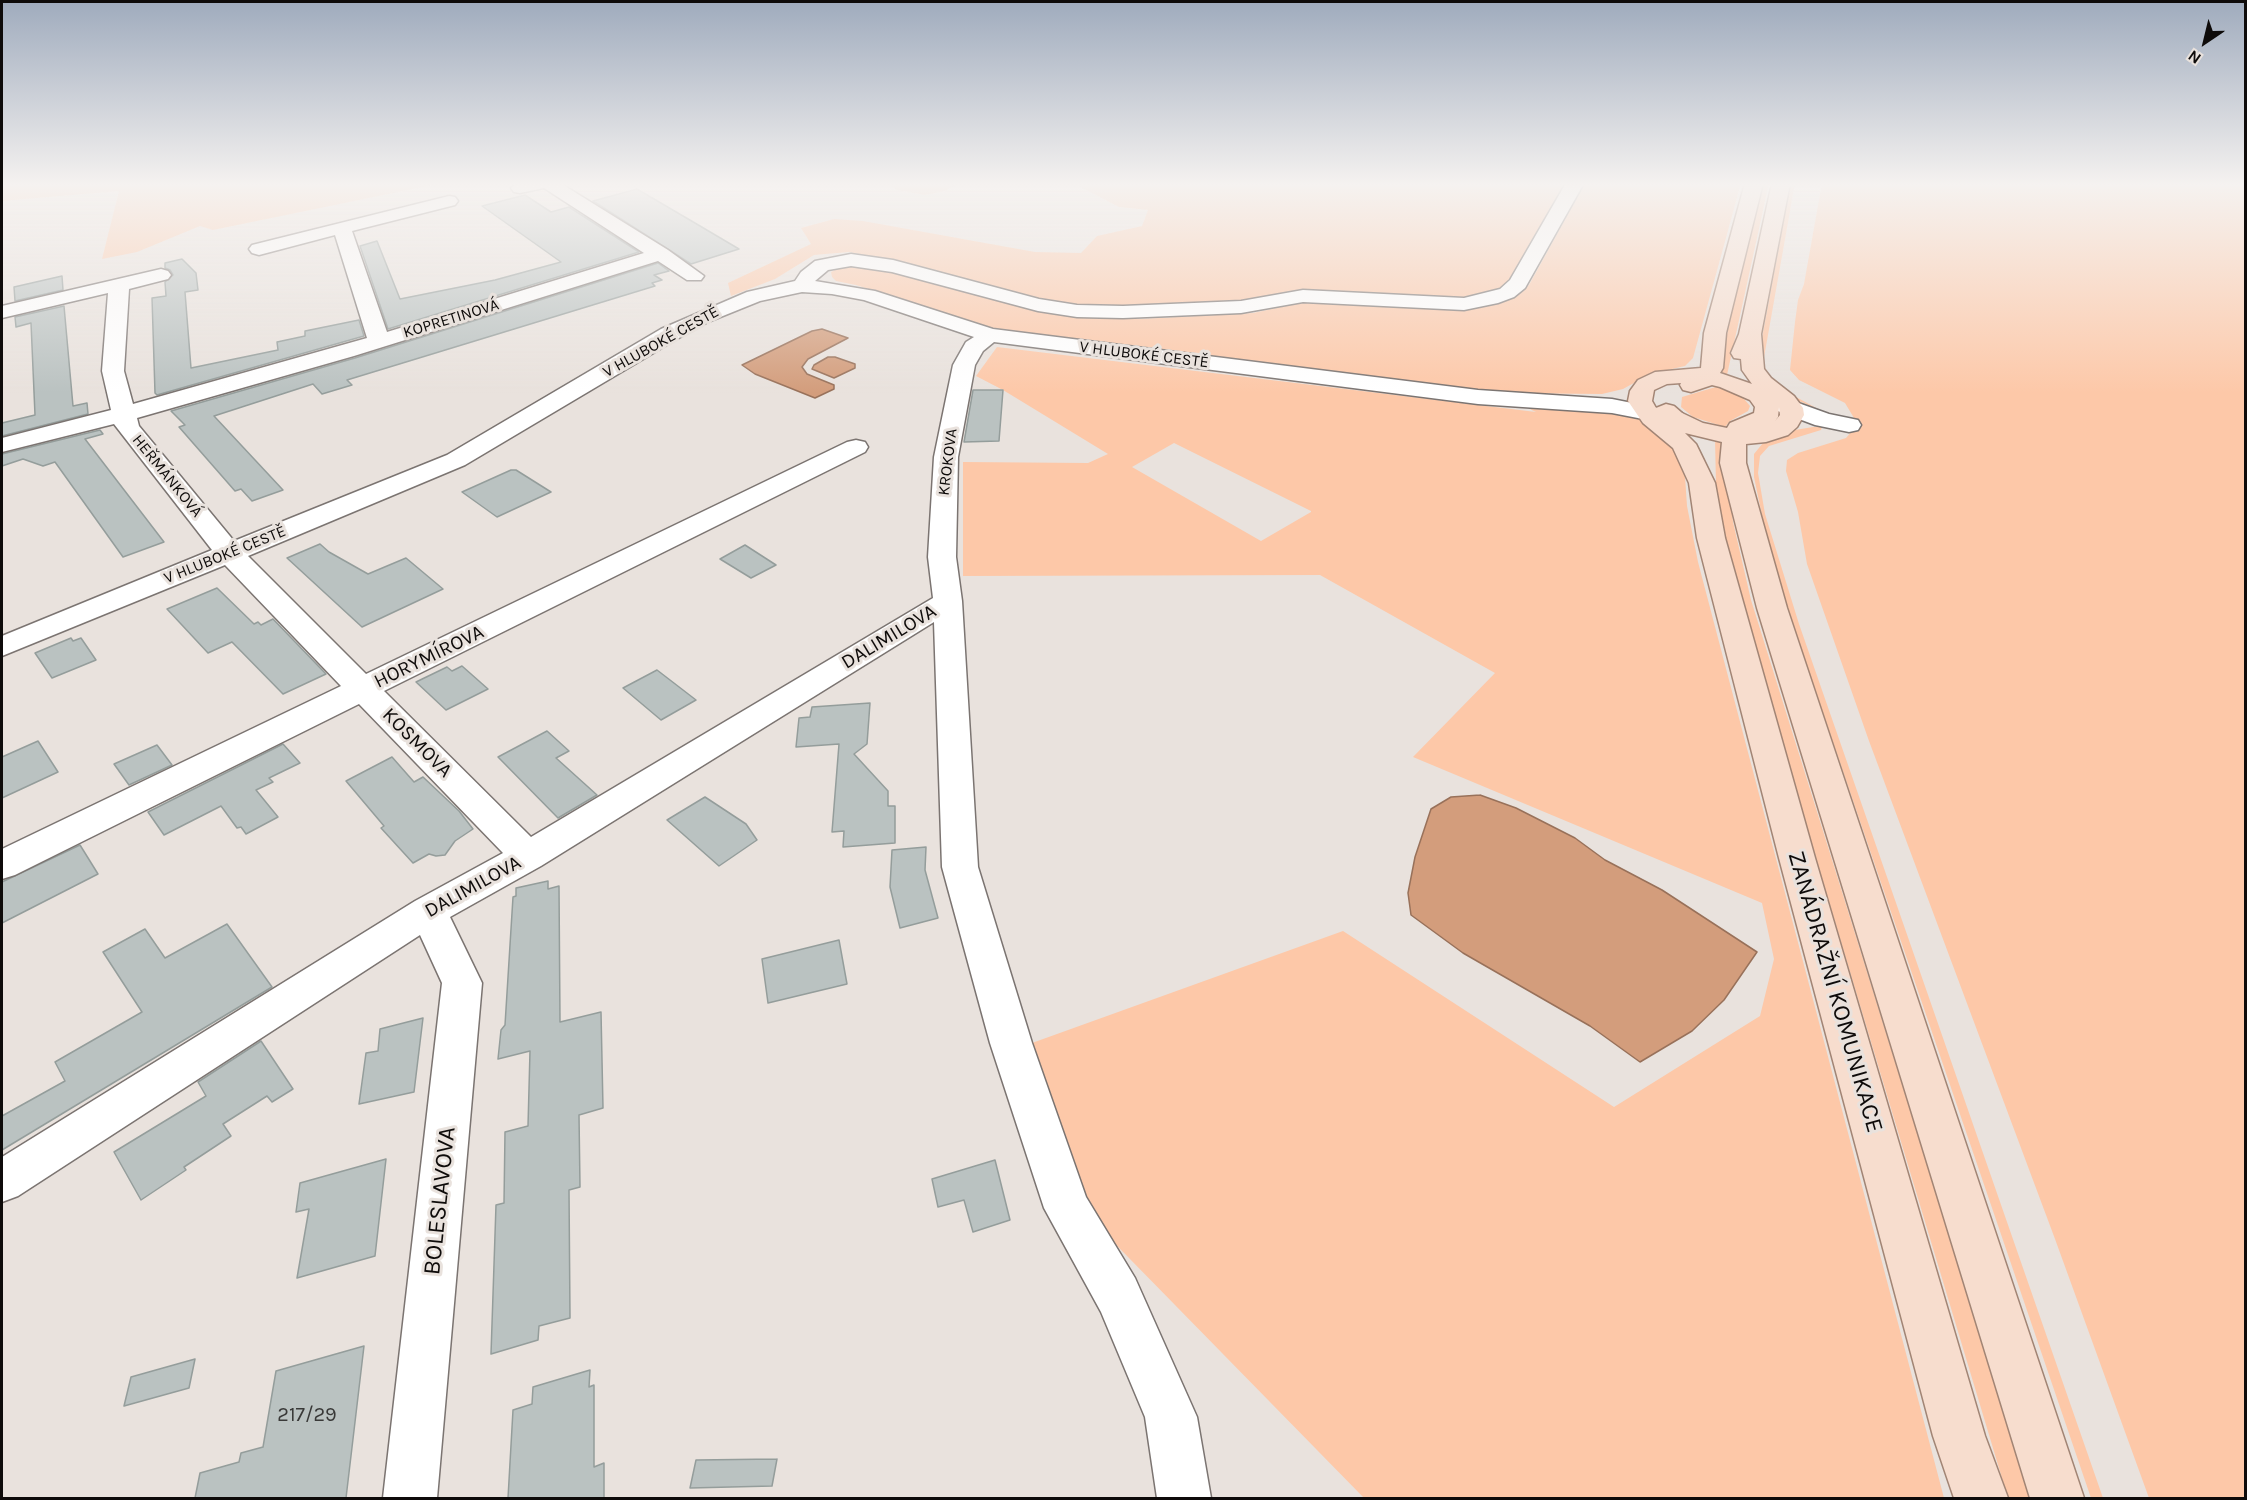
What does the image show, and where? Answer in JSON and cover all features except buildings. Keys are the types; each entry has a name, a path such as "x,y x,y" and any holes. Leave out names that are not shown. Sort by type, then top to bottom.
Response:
{"main road":[{"path":"1736,253 1715,333 1712,368 1708,377 1699,384 1680,386 1664,394 1662,405 1679,421 1706,432 1745,437 1779,430 1789,422 1792,415 1791,408 1756,376 1752,363 1750,334"},
{"path":"1745,437 1739,428 1766,417 1767,406 1739,380 1737,371 1750,334 1767,253"},
{"path":"1643,401 1653,381 1696,369 1715,333"},
{"path":"1679,375 1708,377 1753,392"},
{"name":"ZANÁDRAŽNÍ KOMUNIKACE","path":"1643,401 1684,444 1702,483 1711,538 1794,846 1959,1436 1982,1498"},
{"name":"ZANÁDRAŽNÍ KOMUNIKACE","path":"1679,421 1698,432 1706,442 1707,462 1702,483"},
{"path":"1745,437 1733,463 1772,608 2057,1498"}],"street":[{"name":"KOPRETINOVÁ","path":"350,253 379,341"},
{"path":"802,286 808,276 822,265 851,260 893,266 1038,305 1077,311 1144,312 1240,307 1303,296 1464,304 1491,299 1507,293 1518,284 1535,253"},
{"path":"662,254 694,276"},
{"name":"KOPRETINOVÁ","path":"2,445 124,414 379,341 662,254"},
{"path":"2,312 161,275"},
{"name":"HEŘMÁNKOVÁ","path":"118,285 113,370 128,427 229,554"},
{"name":"V HLUBOKÉ CESTĚ","path":"2,647 456,460 669,334 718,310 772,291 802,286 868,294 990,335 1478,397 1581,403 1643,401 1679,421"},
{"name":"KROKOVA","path":"990,335 974,347 963,365 946,457 942,556 948,601 960,867 1011,1043 1067,1208 1118,1295 1171,1417 1184,1498"},
{"path":"1753,392 1823,420 1849,425"},
{"path":"1779,430 1823,420"},
{"name":"HORYMÍROVA","path":"2,866 856,447"},
{"name":"KOSMOVA","path":"229,554 528,856"},
{"name":"DALIMILOVA","path":"2,1181 428,911 528,856 948,601"},
{"name":"BOLESLAVOVA","path":"410,1498 462,983 428,911"}],"shaded area":[{"path":"104,253 132,253 102,259"},
{"path":"792,253 837,253 814,255 775,279 731,296 728,283"},
{"path":"854,253 1527,253 1515,275 1502,289 1478,297 1438,300 1334,291 1291,291 1226,303 1141,307 1049,303 914,265"},
{"path":"1547,253 1722,253 1693,358 1685,366 1650,374 1623,389 1602,394 1503,393 1074,342 977,325 856,285 836,281 831,272 846,264 897,271 1091,317 1140,319 1253,313 1309,301 1462,310 1502,303 1529,285"},
{"path":"1746,253 1754,253 1727,375 1718,373"},
{"path":"1778,253 1783,253 1763,363 1768,375 1781,386 1822,411 1797,400 1767,378 1760,367 1759,354"},
{"path":"1810,253 2245,253 2245,1498 2149,1498 1869,741 1807,564 1798,512 1786,471 1787,460 1798,453 1846,438 1853,430 1854,418 1845,403 1799,380 1790,370 1798,300 1804,284"},
{"path":"822,329 848,338 808,359 802,367 807,374 834,385 834,389 815,398 755,374 742,365 812,331"},
{"path":"997,347 1536,412 1517,403 1633,414 1662,432 1684,462 1687,506 1698,562 1944,1498 1364,1498 1081,1209 1032,1043 1343,931 1614,1107 1760,1016 1774,959 1762,903 1413,757 1495,673 1320,575 963,576 963,462 1088,463 1108,454 976,376","holes":["1174,443 1311,511 1261,541 1132,467"]},
{"path":"828,357 855,364 855,368 834,378 812,369 814,365"},
{"path":"1719,386 1740,394 1750,406 1748,411 1730,421 1725,427 1693,417 1681,407 1682,397"},
{"path":"1822,427 1821,430 1769,446 1760,456 1758,473 1765,514 1799,624 2103,1498 2091,1498 1790,616 1764,525 1754,477 1754,454 1763,443 1795,430"},
{"path":"1715,439 1724,441 1733,522 1751,600 2031,1498 2008,1498 1802,812 1721,520 1716,484"},
{"path":"1480,795 1516,808 1575,838 1605,860 1662,890 1757,952 1724,1000 1692,1031 1640,1062 1590,1026 1463,953 1411,915 1408,893 1415,857 1431,809 1451,797"}]}
